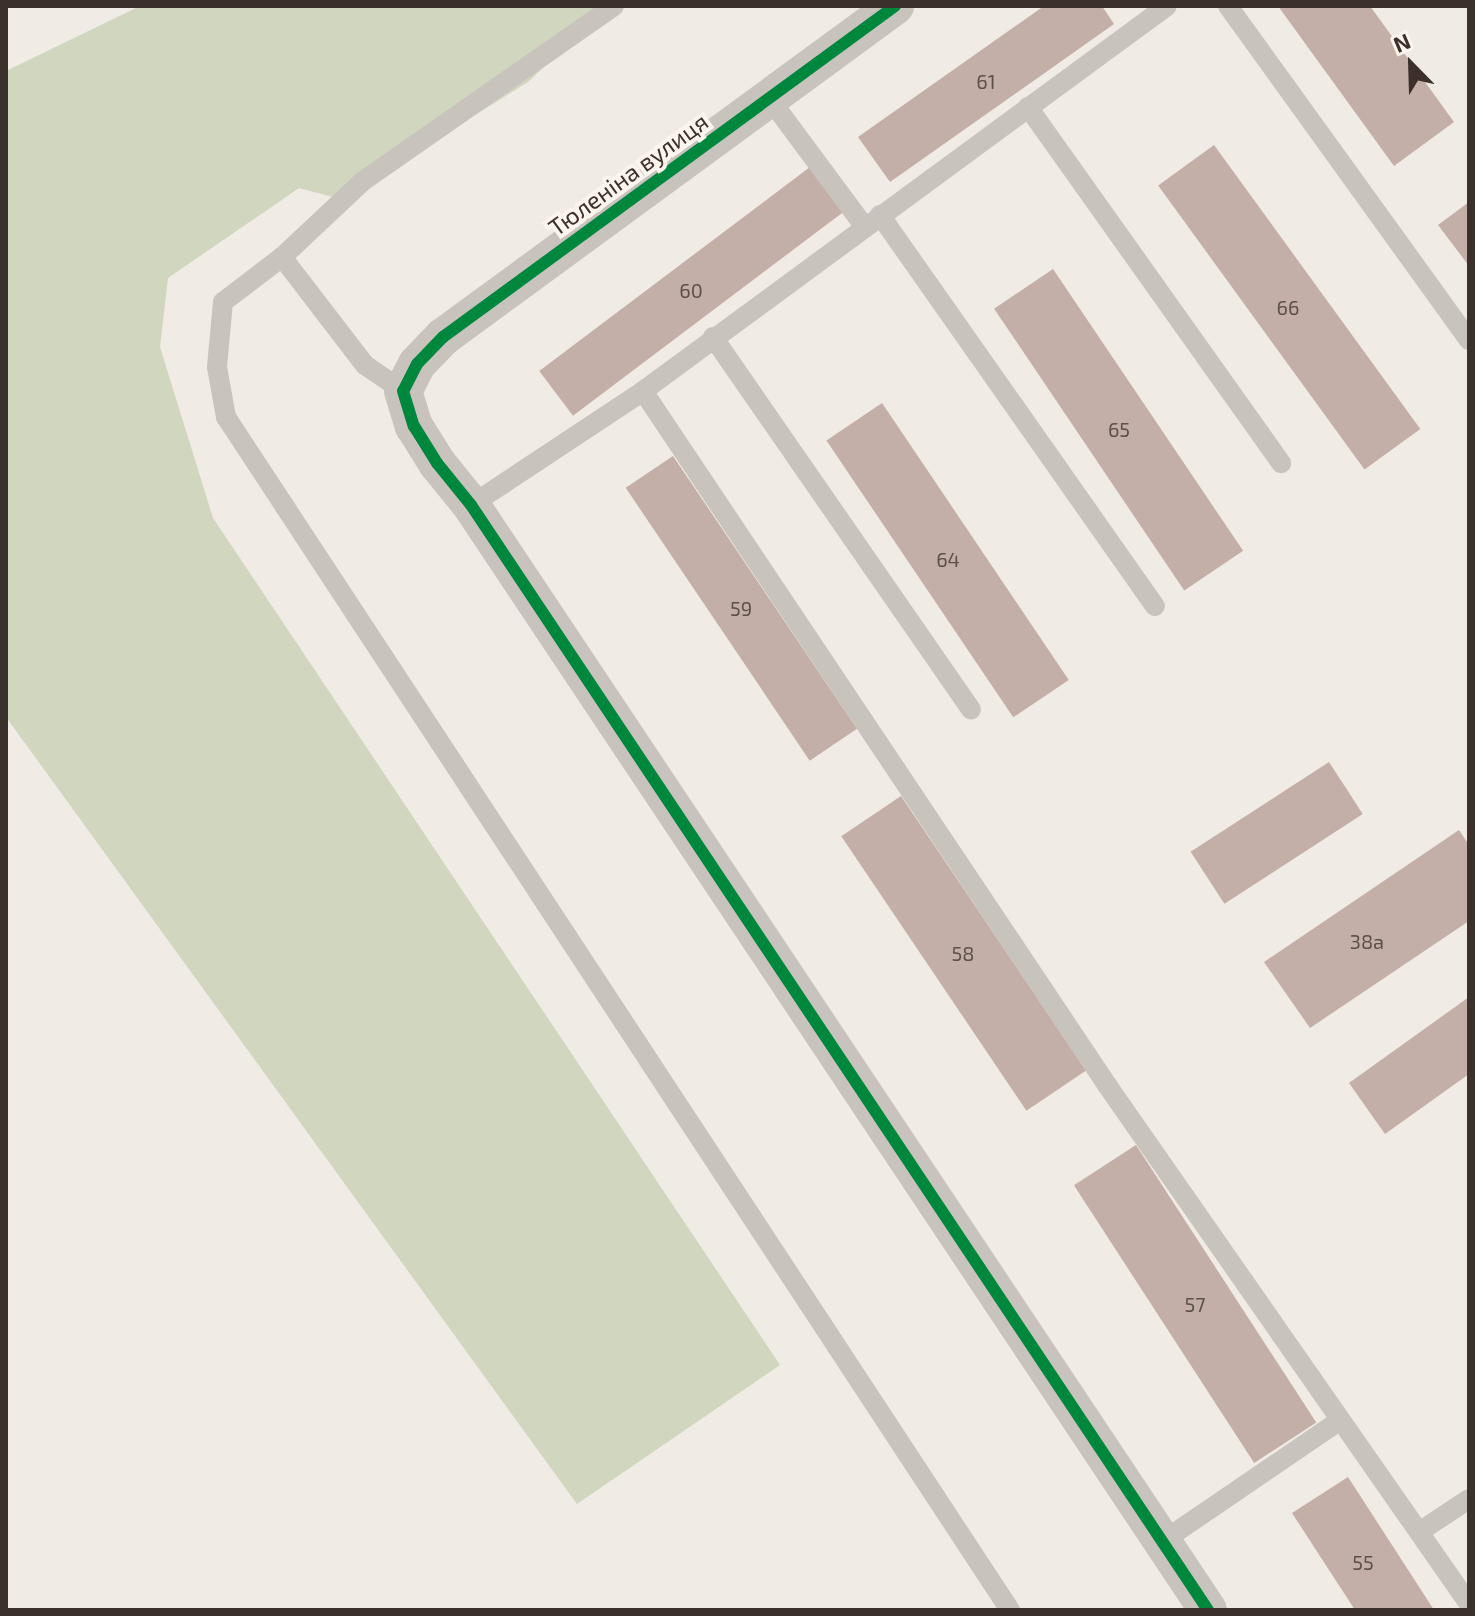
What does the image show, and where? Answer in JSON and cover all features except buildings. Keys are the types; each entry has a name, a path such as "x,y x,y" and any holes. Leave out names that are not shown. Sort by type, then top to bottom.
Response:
{"street":[{"name":"Тюленіна вулиця","path":"403,391 417,364 443,337 895,6"},
{"path":"403,391 414,426 471,505 1208,1610"}],"lane":[{"path":"614,6 362,182 282,257 223,302 217,367 226,417 1010,1610"},
{"path":"471,505 643,391 1167,6"},
{"path":"1228,6 1469,340"},
{"path":"769,98 872,221 1155,606"},
{"path":"1028,107 1281,463"},
{"path":"282,257 365,365 403,391"},
{"path":"713,337 971,709"},
{"path":"643,391 1339,1421 1422,1530 1469,1604"},
{"path":"1163,1541 1339,1421"},
{"path":"1422,1530 1469,1499"}],"green space":[{"path":"140,6 608,6 528,82 340,199 299,188 168,278 160,347 213,518 780,1365 577,1504 6,717 6,71"}],"cycle path":[{"path":"895,6 443,337 417,364 403,391 414,426 437,463 471,505 1208,1610"}]}
